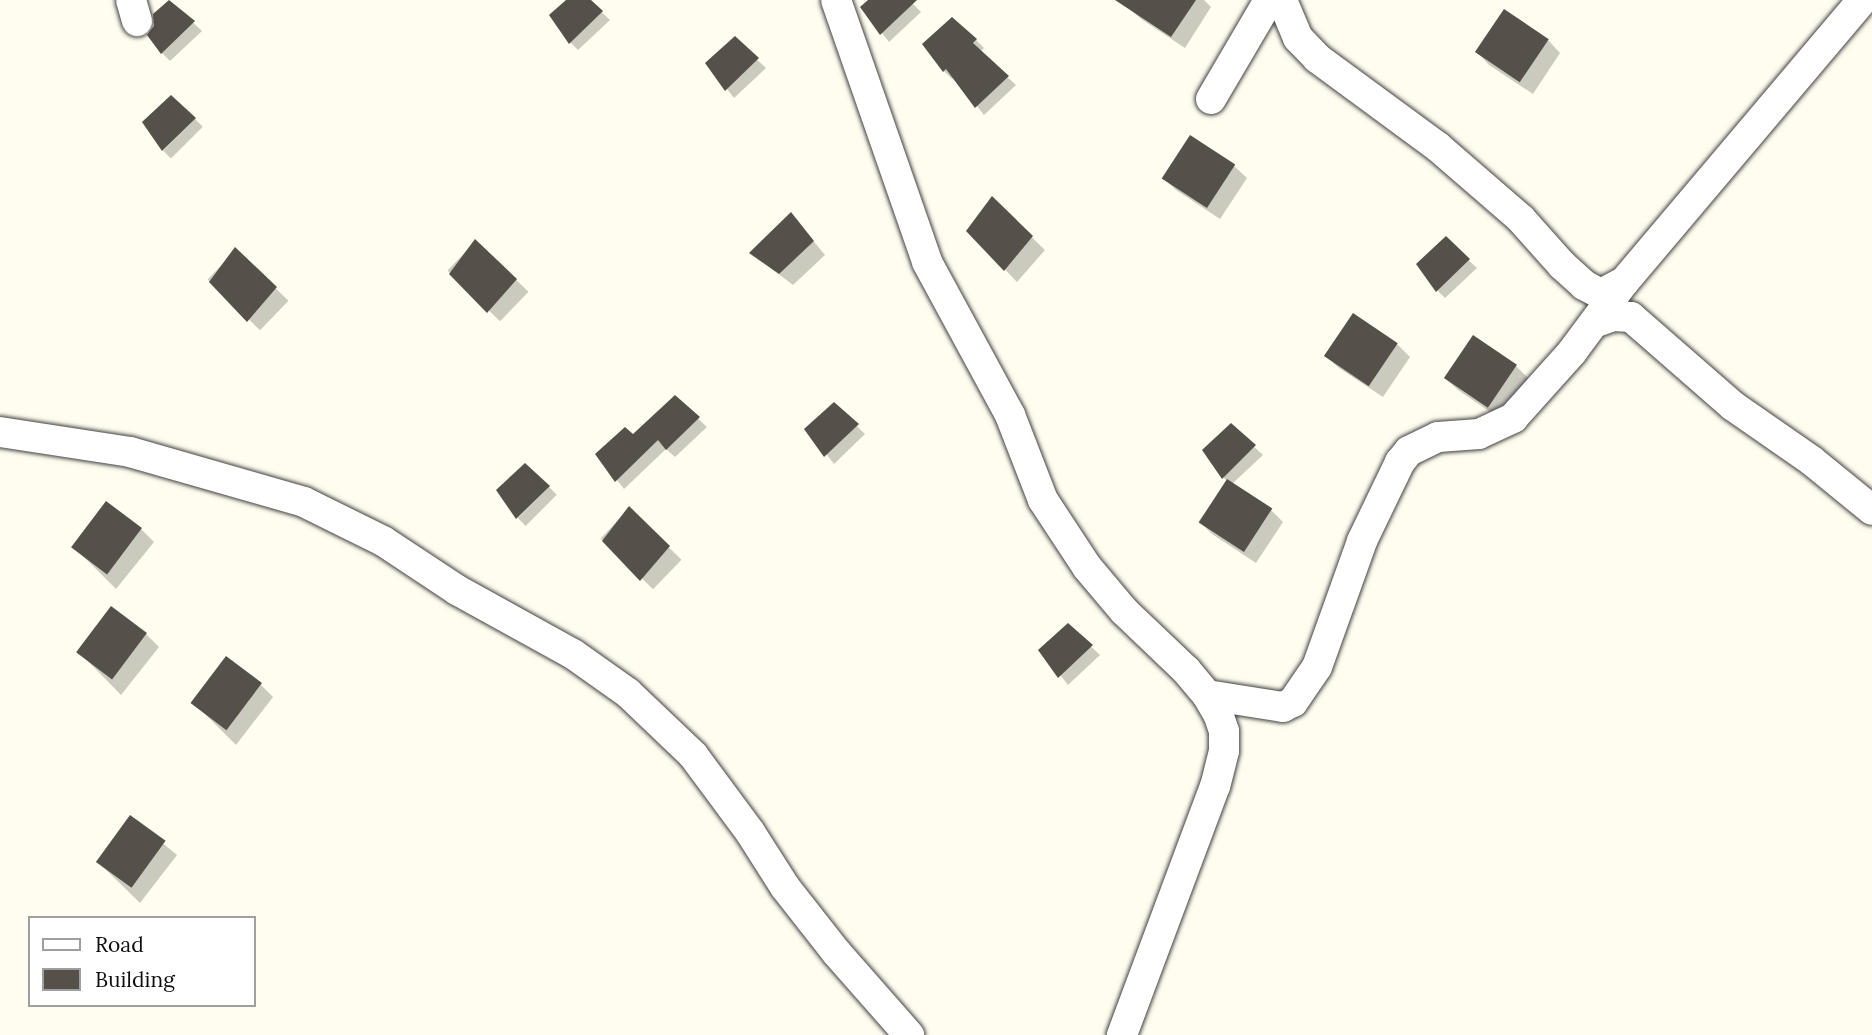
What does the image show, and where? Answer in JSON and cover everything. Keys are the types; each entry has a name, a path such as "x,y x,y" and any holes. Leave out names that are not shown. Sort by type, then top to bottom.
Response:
{"street":[{"path":"836,0 927,262 1010,415 1043,500 1087,567 1124,611 1186,670 1207,695 1221,723 1224,751 1215,786 1122,1035"},
{"path":"1210,99 1269,0"},
{"path":"1282,0 1298,37 1317,58 1438,147 1521,219 1584,285 1601,293 1624,282"},
{"path":"1207,695 1283,707 1293,702 1317,667 1362,541 1384,491 1409,451 1438,438 1479,434 1513,418 1572,352 1624,282 1862,0"},
{"path":"1594,323 1613,316 1631,317 1733,406 1812,461 1872,510"},
{"path":"0,432 130,453 304,502 383,541 457,590 573,654 628,693 693,755 750,832 785,887 836,952 909,1035"}],"building":[{"path":"169,0 195,21 161,54 147,35 154,26 153,14"},
{"path":"566,0 591,0 603,11 569,44 549,15"},
{"path":"868,0 917,0 880,35 860,7"},
{"path":"1115,0 1196,0 1171,37"},
{"path":"1504,9 1549,39 1520,82 1475,52"},
{"path":"952,17 977,39 973,43 1009,76 975,108 946,69 943,72 922,44"},
{"path":"735,36 759,58 725,91 705,63"},
{"path":"171,95 196,118 162,151 142,122"},
{"path":"1190,135 1235,164 1207,208 1162,179"},
{"path":"992,196 1033,236 1004,271 966,231"},
{"path":"791,212 814,241 779,274 749,253"},
{"path":"1446,236 1470,259 1436,292 1416,264"},
{"path":"475,239 517,279 487,313 449,274"},
{"path":"235,247 277,287 247,322 209,282"},
{"path":"1353,313 1398,343 1369,386 1324,356"},
{"path":"1473,335 1517,365 1488,408 1444,378"},
{"path":"675,395 700,417 666,450 658,440 615,482 595,454 625,427 633,434"},
{"path":"834,402 859,424 824,457 804,429"},
{"path":"1231,423 1256,445 1222,479 1202,450"},
{"path":"525,463 550,486 516,519 496,490"},
{"path":"1227,479 1272,508 1244,552 1199,523"},
{"path":"106,501 142,528 107,574 71,547"},
{"path":"629,506 670,546 640,581 602,541"},
{"path":"111,606 147,633 112,679 76,652"},
{"path":"1068,623 1093,645 1058,678 1038,650"},
{"path":"226,656 262,683 226,730 190,703"},
{"path":"130,815 166,841 132,888 96,862"}]}
